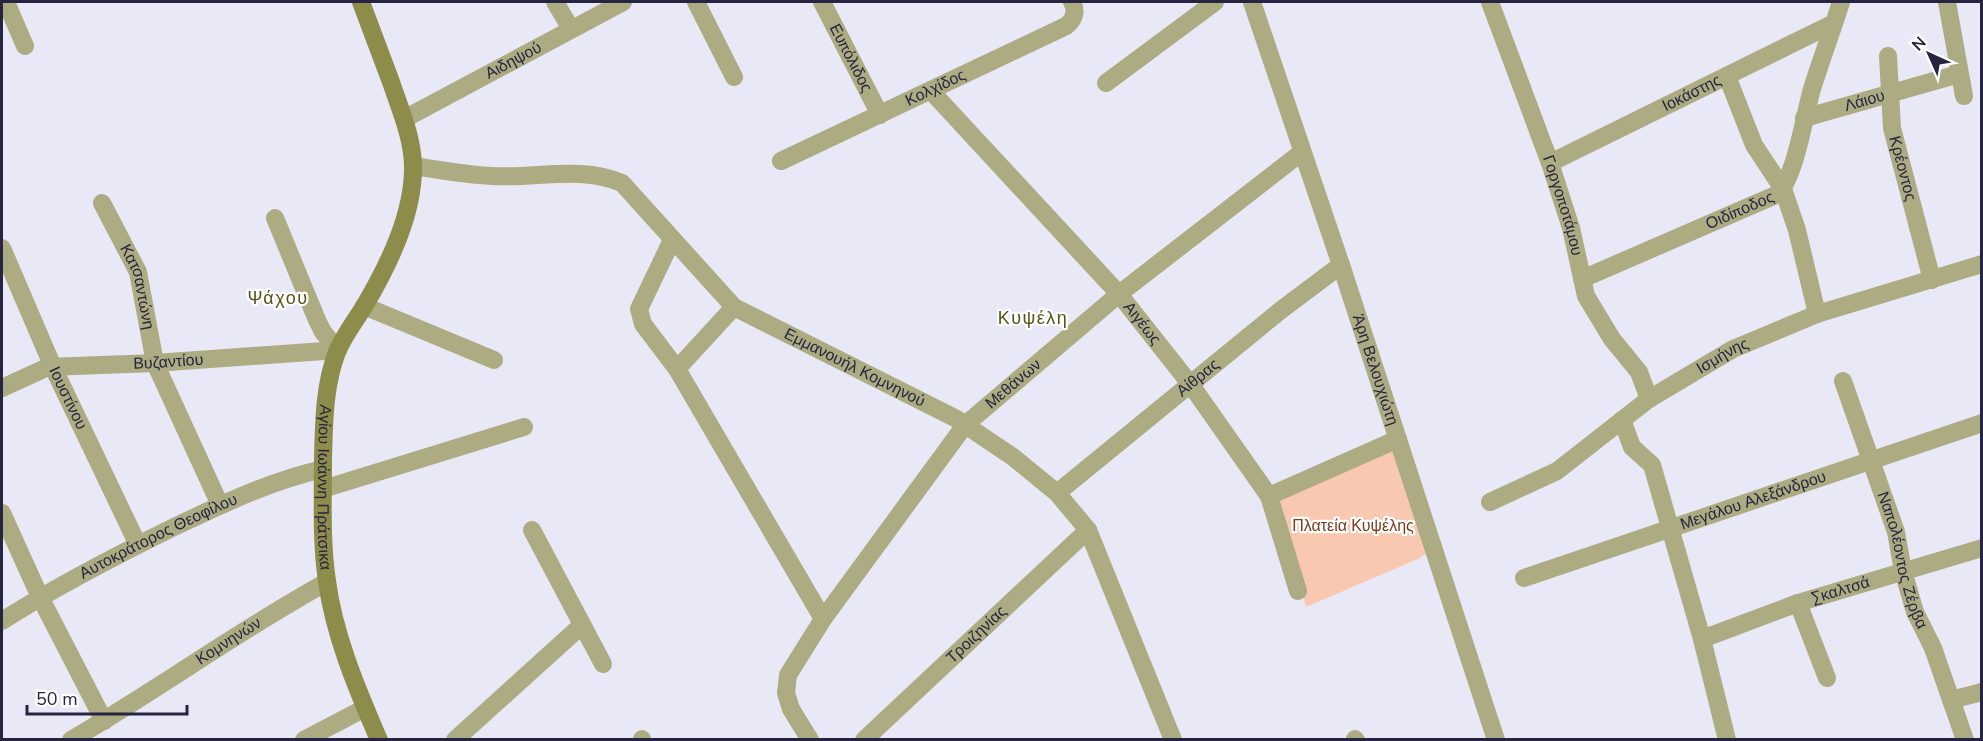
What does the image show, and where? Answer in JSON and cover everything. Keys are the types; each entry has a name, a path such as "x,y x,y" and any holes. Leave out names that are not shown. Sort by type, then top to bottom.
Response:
{"main road":[{"name":"Αγίου Ιωάννη Πράτσικα","path":"361,2 404,119 413,166 409,202 390,256 338,350 329,377 323,489 327,582 342,641 365,708 379,740"}],"street":[{"path":"6,2 25,46"},
{"path":"555,2 571,29"},
{"name":"Αιδηψού","path":"404,119 623,2"},
{"path":"696,2 734,77"},
{"name":"Ευπόλιδος","path":"822,2 880,115"},
{"name":"Κολχίδος","path":"781,161 1066,26 1073,17 1075,8 1072,2"},
{"path":"1106,83 1215,2"},
{"name":"Άρη Βελουχιώτη","path":"1252,2 1341,265 1496,740"},
{"name":"Γοργοποτάμου","path":"1490,2 1550,164 1571,228 1588,302 1612,339 1639,372 1649,399"},
{"name":"Οιδίποδος","path":"1582,279 1757,204 1778,194 1783,189 1841,2"},
{"path":"1947,2 1964,96"},
{"name":"Ιοκάστης","path":"1550,164 1834,23"},
{"name":"Κρέοντος","path":"1888,56 1892,128 1932,280"},
{"name":"Λάιου","path":"1804,118 1959,74"},
{"path":"1727,76 1754,145 1783,189 1797,230 1817,314"},
{"name":"Αιγέως","path":"931,91 1119,294 1191,385 1269,496 1298,591"},
{"name":"Μεθάνων","path":"810,740 791,709 786,693 788,675 823,619 965,424 1119,294 1302,152"},
{"name":"Εμμανουήλ Κομνηνού","path":"413,166 492,176 586,174 607,177 622,183 734,308 955,418 1013,457 1057,493 1088,530 1173,740"},
{"name":"Κατσαντώνη","path":"102,202 138,272 155,363 220,505"},
{"path":"275,218 317,320 323,332 338,350"},
{"path":"672,240 639,309 643,324 677,369 823,619"},
{"name":"Ιουστίνου","path":"2,248 53,367 138,545"},
{"name":"Ισμήνης","path":"1490,502 1557,471 1649,399 1733,350 1817,314 1982,264"},
{"name":"Αίθρας","path":"1057,493 1281,310 1341,265"},
{"path":"364,306 494,360"},
{"path":"677,369 734,308"},
{"name":"Βυζαντίου","path":"2,388 53,367 155,363 338,350"},
{"name":"Ναπολέοντος Ζέρβα","path":"1843,381 1896,532 1903,571 1915,612 1933,648 1965,740"},
{"path":"1622,420 1632,447 1652,465 1702,639 1728,740"},
{"name":"Μεγάλου Αλεξάνδρου","path":"1524,578 1982,423"},
{"path":"323,489 524,427"},
{"path":"1269,496 1398,439"},
{"name":"Αυτοκράτορος Θεοφίλου","path":"2,621 40,597 220,505 282,480 323,469"},
{"path":"2,513 40,597 104,721"},
{"path":"532,530 603,664"},
{"name":"Τροιζηνίας","path":"864,740 1088,530"},
{"name":"Σκαλτσά","path":"1702,639 1798,603 1982,548"},
{"name":"Κομνηνών","path":"70,740 104,721 283,606 327,582"},
{"path":"1798,603 1827,678"},
{"path":"455,740 582,626"},
{"path":"1951,700 1982,692"},
{"path":"304,740 365,708"}],"green space":[{"name":"Πλατεία Κυψέλης","path":"1393,447 1427,553 1306,607 1276,500"}],"district":[{"name":"Ψάχου","path":"278,298"},
{"name":"Κυψέλη","path":"1033,318"}]}
